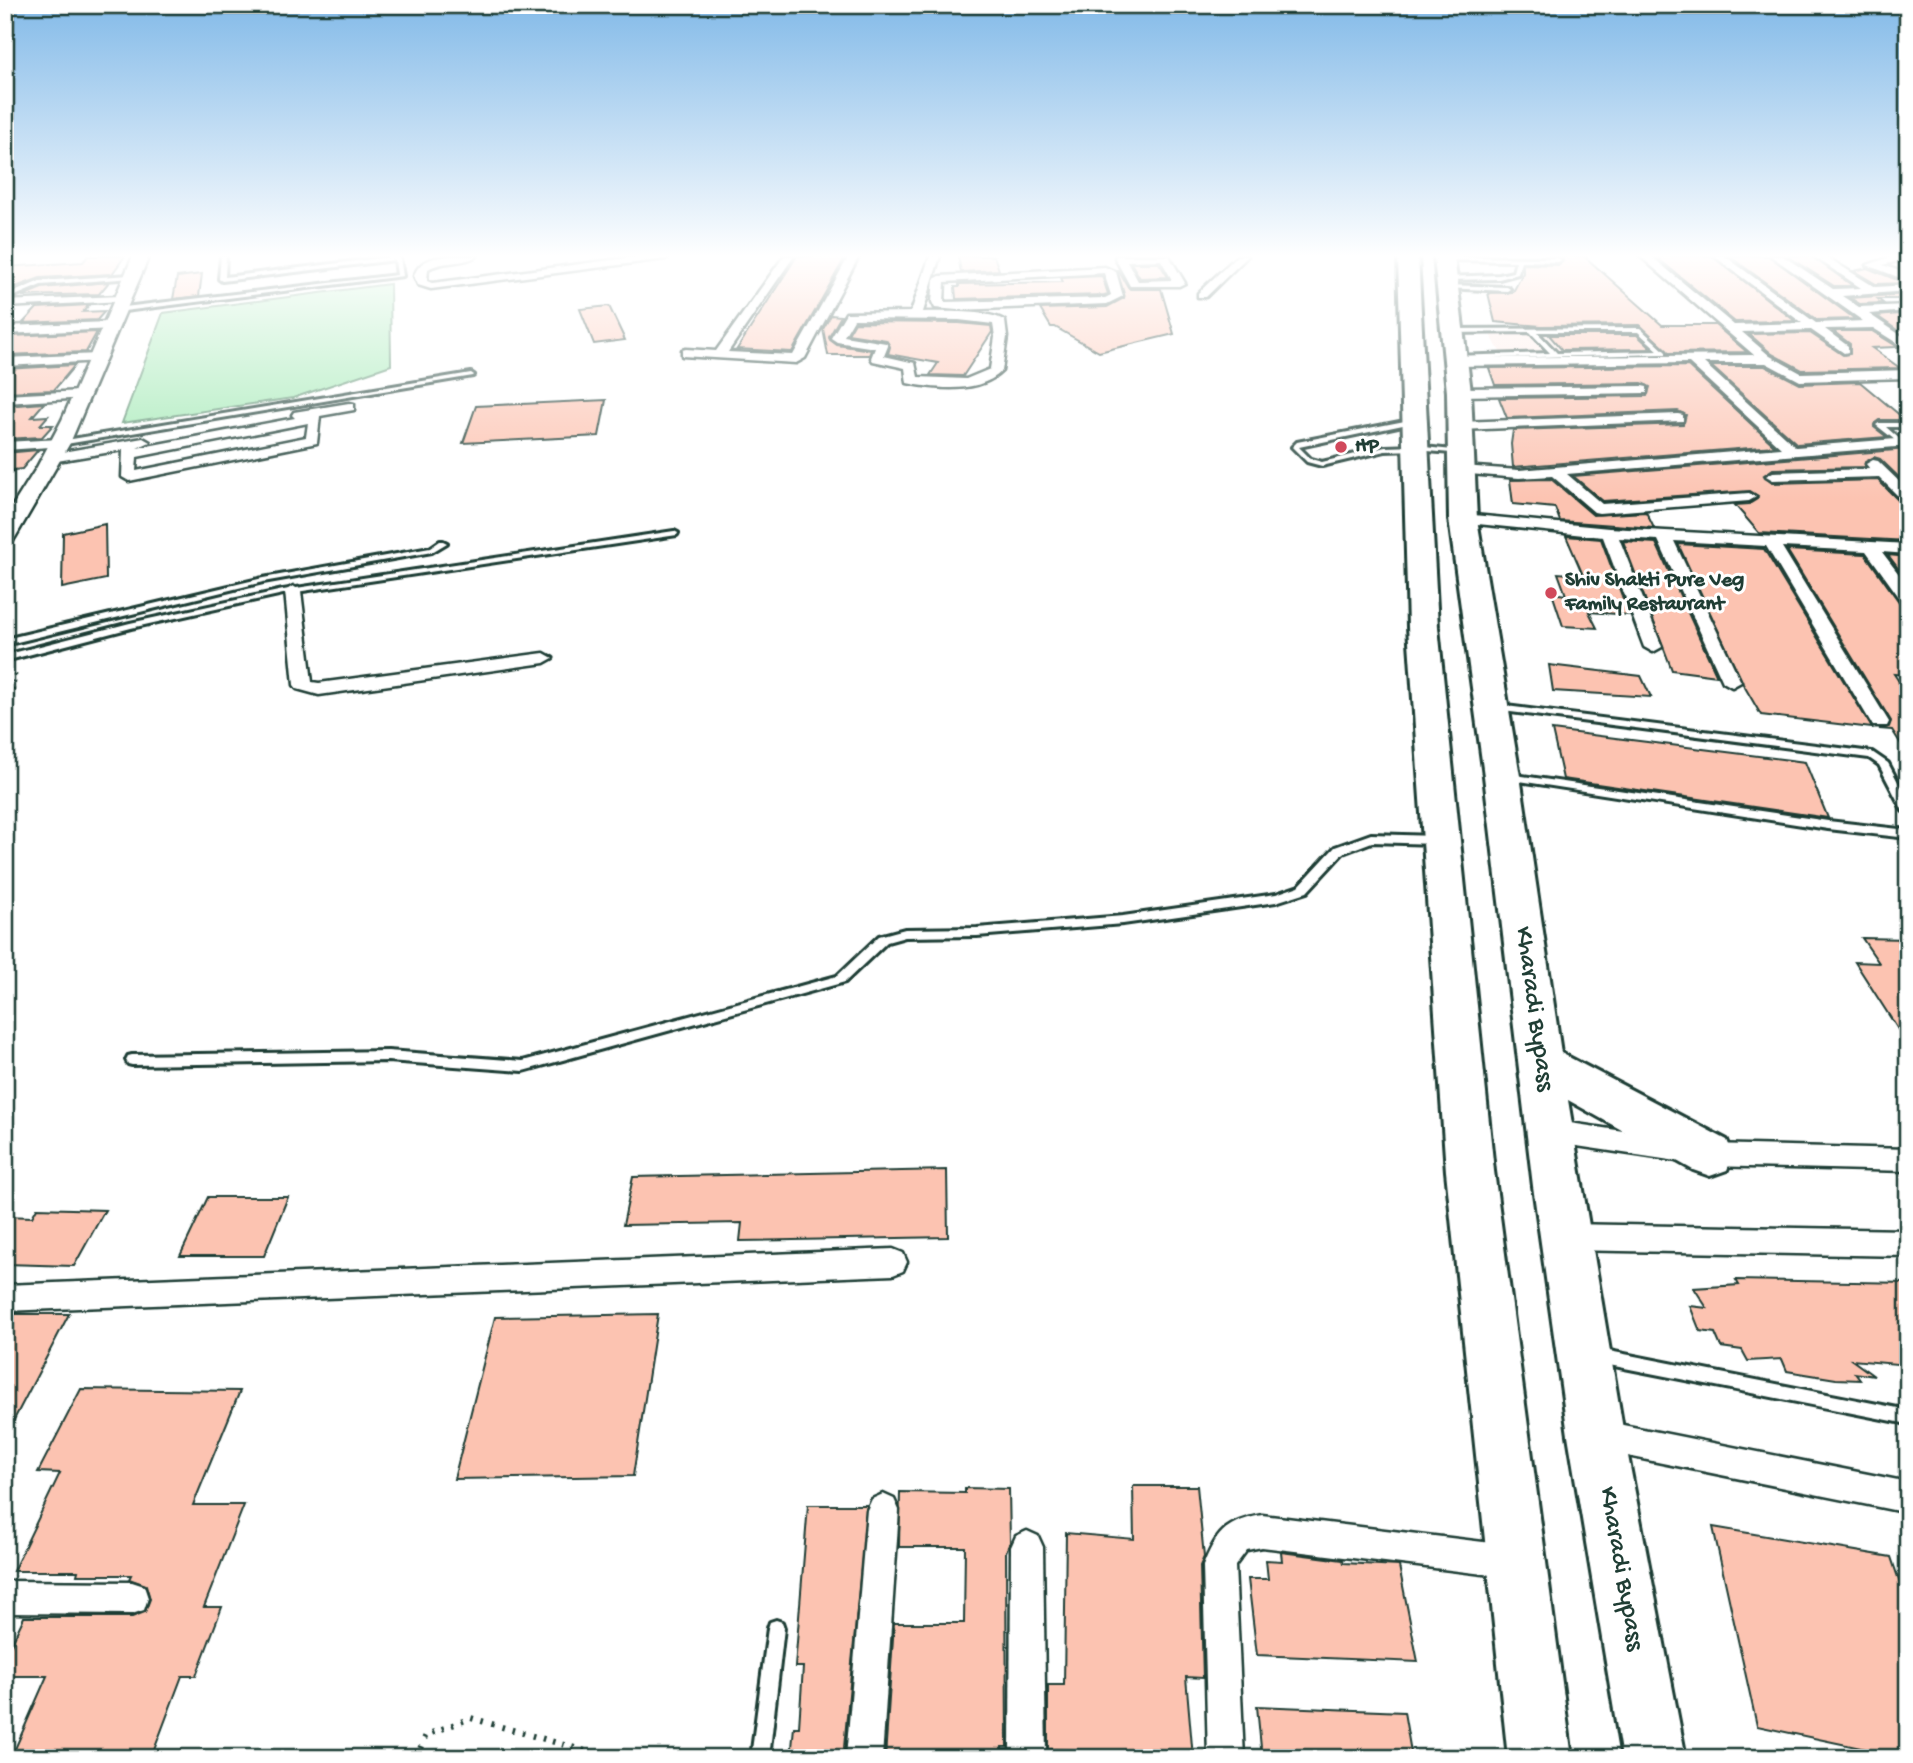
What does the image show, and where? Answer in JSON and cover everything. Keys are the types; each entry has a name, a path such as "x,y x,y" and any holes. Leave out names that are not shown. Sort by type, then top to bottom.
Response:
{"highway":[{"path":"1428,338 1415,435 1423,627 1470,1171 1540,1758"},
{"name":"Kharadi Bypass","path":"1448,338 1457,399 1463,519 1502,776 1549,1131 1596,1435 1654,1758"},
{"path":"1540,1063 1710,1154"}],"street":[{"path":"5,536 56,450 105,338"},
{"path":"719,355 731,338"},
{"path":"686,353 796,359 810,338"},
{"path":"839,338 882,346 877,358 911,366 912,380 962,384 981,381 996,371 1002,338"},
{"path":"1741,338 1766,359"},
{"path":"1829,338 1844,349"},
{"path":"5,362 98,358"},
{"path":"1457,399 1694,361 1773,360 1800,377 1908,374"},
{"path":"1694,361 1790,450"},
{"path":"1457,399 1642,390"},
{"path":"5,399 81,395"},
{"path":"1457,399 1678,418"},
{"path":"1457,399 1519,474 1854,446 1905,438"},
{"path":"130,449 349,407"},
{"path":"5,446 56,450 130,449 315,418 312,440 129,477 130,449"},
{"path":"1854,446 1907,497"},
{"path":"1555,471 1599,509 1749,496"},
{"path":"1773,476 1882,473"},
{"path":"1463,519 1609,533 1908,549"},
{"path":"1609,533 1653,646"},
{"path":"1664,536 1732,682"},
{"path":"1771,542 1880,722"},
{"path":"1872,548 1908,598"},
{"path":"293,591 303,685 319,689 544,658"},
{"path":"1549,1131 1710,1154 1908,1160"},
{"path":"1565,1237 1908,1243"},
{"path":"5,1298 893,1262"},
{"path":"1596,1435 1908,1498"},
{"path":"864,1758 883,1510"},
{"path":"1226,1758 1219,1566 1227,1545 1241,1535 1262,1531 1518,1562"},
{"path":"1027,1547 1028,1758"},
{"path":"5,1597 132,1598"}],"lane":[{"path":"1415,435 1297,444 1295,447 1309,461 1322,464 1385,449 1415,435 1524,338"},
{"path":"1539,338 1555,355"},
{"path":"1457,399 1555,355 1664,353 1649,338"},
{"path":"56,450 471,375"},
{"path":"5,658 195,610 293,591 674,533"},
{"path":"5,642 263,580 432,550 443,543"},
{"path":"1491,707 1872,755 1883,762 1908,811"},
{"path":"1502,776 1828,825 1908,834"},
{"path":"132,1060 388,1056 523,1066 841,979 883,939 905,933 977,932 1123,920 1276,898 1303,889 1339,850 1371,838 1441,840"},
{"path":"1583,1353 1908,1417"},
{"path":"760,1758 776,1628"}],"path":[{"path":"5,738 18,654"},
{"path":"415,1758 426,1735 471,1718 606,1757"}],"shaded area":[{"path":"1492,338 1735,338 1754,356 1504,359"}],"green space":[{"path":"154,338 391,338 391,365 293,398 122,423"}],"building":[{"path":"9,338 94,338 86,352 5,355 5,342"},
{"path":"592,338 625,340 594,344"},
{"path":"744,338 800,338 792,352 737,349"},
{"path":"825,338 829,338 837,345 871,350 869,355 828,355"},
{"path":"875,338 988,338 963,376 930,375 938,363 888,354 890,347 886,340"},
{"path":"1075,338 1156,338 1099,352"},
{"path":"1552,338 1641,338 1652,349 1562,350"},
{"path":"1654,338 1731,338 1747,352 1669,353"},
{"path":"1754,338 1818,338 1843,355 1850,354 1850,344 1843,338 1884,338 1898,347 1872,348 1900,368 1802,370 1772,354"},
{"path":"75,365 54,390 5,392 5,369"},
{"path":"1688,366 1775,446 1513,467 1513,430 1683,424 1686,415 1678,411 1507,418 1499,398 1647,396 1650,387 1642,383 1495,385 1489,368"},
{"path":"1711,366 1765,366 1800,384 1860,382 1908,422 1908,425 1900,420 1879,420 1874,427 1887,437 1797,444"},
{"path":"606,400 599,436 463,443 476,406"},
{"path":"44,403 32,417 48,416 40,425 53,425 42,437 5,439 5,406"},
{"path":"1908,449 1908,486 1880,459 1874,457 1865,462 1865,467 1773,469 1764,475 1773,483 1878,480 1901,503 1908,505 1908,541 1759,533 1735,505 1749,504 1757,499 1758,496 1750,491 1603,501 1573,476"},
{"path":"38,450 22,469 14,470 5,480 5,453"},
{"path":"1551,479 1593,515 1646,512 1654,528 1560,521 1555,508 1513,504 1510,480"},
{"path":"105,524 106,579 62,588 63,533"},
{"path":"1566,536 1601,539 1629,615 1589,612 1597,628 1563,626 1552,593 1566,595 1558,573 1583,575"},
{"path":"1623,541 1656,543 1717,676 1672,670"},
{"path":"1678,544 1764,549 1872,728 1761,715 1743,684"},
{"path":"1787,550 1865,554 1900,603 1908,605 1908,675 1894,674 1908,695 1908,755 1892,730 1879,729 1889,727 1891,721"},
{"path":"1888,555 1908,557 1908,581"},
{"path":"1549,665 1641,676 1651,697 1553,691"},
{"path":"1552,730 1805,762 1828,818 1563,779"},
{"path":"1862,938 1908,939 1908,1045 1855,962 1879,963"},
{"path":"947,1170 948,1237 740,1241 742,1223 623,1225 633,1177"},
{"path":"208,1197 288,1197 264,1256 180,1256"},
{"path":"37,1208 105,1210 74,1266 5,1264 5,1216 32,1217"},
{"path":"1736,1280 1908,1283 1908,1365 1852,1360 1874,1376 1855,1373 1860,1380 1787,1371 1782,1359 1748,1361 1742,1350 1721,1347 1715,1333 1700,1331 1690,1306 1707,1308 1694,1288 1739,1285"},
{"path":"10,1314 69,1314 5,1437 5,1323"},
{"path":"658,1314 633,1476 454,1479 495,1317"},
{"path":"81,1389 240,1391 193,1505 244,1505 204,1607 222,1607 196,1676 182,1676 151,1758 11,1758 47,1676 5,1676 5,1657 24,1617 132,1617 145,1612 150,1599 146,1585 129,1579 131,1575 77,1575 78,1571 13,1571 60,1473 38,1472"},
{"path":"1133,1486 1197,1486 1204,1557 1200,1566 1203,1678 1186,1677 1193,1758 1143,1758 1143,1752 1048,1749 1048,1685 1064,1685 1066,1533 1134,1539"},
{"path":"965,1488 1009,1489 1010,1542 1006,1552 1007,1747 1002,1747 1002,1758 885,1758 894,1623 964,1623 965,1547 899,1547 900,1492 965,1493"},
{"path":"808,1505 867,1505 843,1758 791,1758 794,1727 799,1727 803,1667 795,1667"},
{"path":"1713,1527 1891,1557 1908,1607 1908,1758 1757,1726"},
{"path":"1281,1552 1343,1560 1344,1563 1399,1566 1418,1662 1257,1655 1248,1579 1268,1579 1266,1560 1282,1561"},
{"path":"1257,1706 1404,1712 1412,1758 1262,1758"}],"place":[{"name":"HP","path":"1341,447"},
{"name":"Shiv Shakti Pure Veg Family Restaurant","path":"1551,593"}]}
